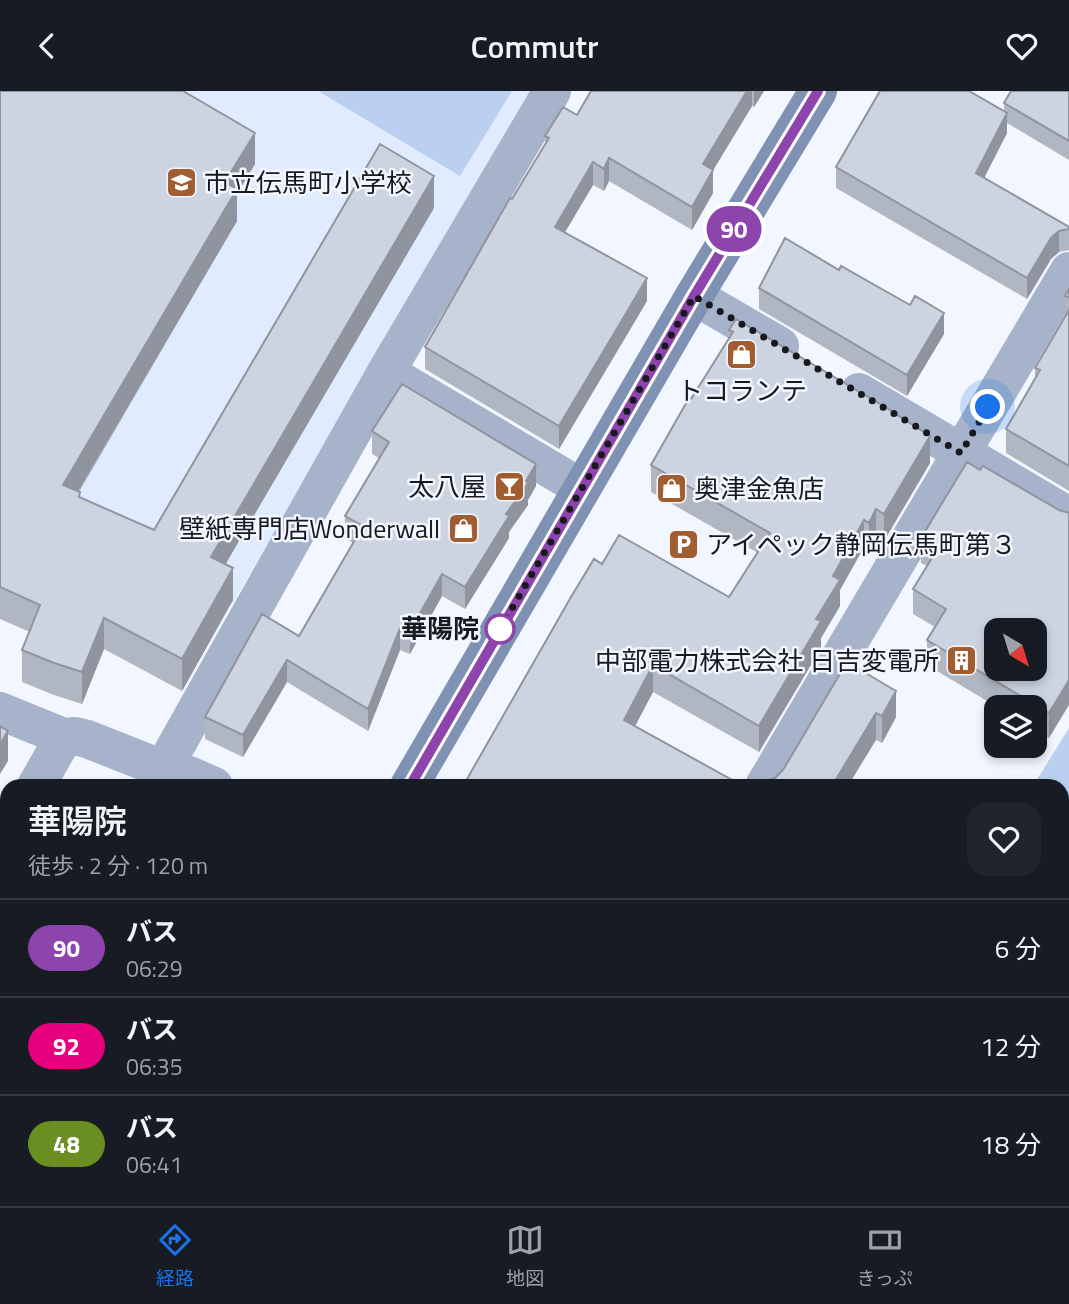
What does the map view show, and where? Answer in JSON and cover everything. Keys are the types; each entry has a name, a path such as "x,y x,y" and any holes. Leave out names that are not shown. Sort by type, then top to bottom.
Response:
{"street":[{"path":"163,769 386,372 552,91"},
{"path":"414,779 694,296 818,91"},
{"path":"768,779 1069,271"},
{"path":"694,296 1069,516"},
{"path":"386,372 582,488"},
{"path":"0,711 64,737 87,739 163,769 198,779"},
{"path":"40,779 64,737"}],"shaded area":[{"path":"0,91 534,91 232,604 0,482"},
{"path":"318,91 512,91 460,176"},
{"path":"1069,728 1069,779 1037,779"}],"building":[{"path":"0,91 183,91 255,133 225,182 237,189 63,485 80,492 79,497 154,530 380,144 434,176 211,557 233,568 182,659 104,618 82,672 54,663 22,650 40,605 0,587"},
{"path":"591,91 747,91 703,164 713,170 692,207 609,158 604,169 593,162 555,227 647,278 559,426 425,347 510,198 512,199 549,138 545,136 563,107 577,115"},
{"path":"880,91 969,91 1007,113 976,173 1069,227 1051,238 1027,278 836,167"},
{"path":"1011,91 1069,91 1069,141 1004,103"},
{"path":"785,238 839,270 841,266 910,305 915,296 944,313 907,375 759,288"},
{"path":"1069,310 1069,466 1006,429 1040,370 1035,368"},
{"path":"736,319 930,436 884,514 876,509 869,523 864,520 833,576 840,580 816,619 821,621 759,726 653,665 624,720 730,779 467,779 594,559 602,564 619,535 729,597 770,533 651,465 689,398 691,399 733,332 729,330"},
{"path":"402,384 536,464 526,481 528,483 506,514 509,516 465,587 442,574 410,631 400,628 368,709 287,660 243,735 205,717 262,614 299,636 363,526 345,516 389,442 372,431"},
{"path":"967,462 980,470 983,466 1059,510 1069,513 1069,680 1049,713 1047,695 1019,695 996,681 1047,681 1047,618 984,618 984,674 927,640 946,609 913,589 938,548 921,538"},
{"path":"847,662 896,691 882,716 876,713 836,779 772,779 783,770"},
{"path":"0,726 8,731 0,744"}],"bus line":[{"name":"90","path":"414,779 694,296 818,91"}],"place":[{"name":"市立伝馬町小学校","path":"181,183"},
{"name":"トコランテ","path":"742,355"},
{"name":"太八屋","path":"509,487"},
{"name":"奥津金魚店","path":"671,489"},
{"name":"壁紙専門店Wonderwall","path":"463,529"},
{"name":"アイペック静岡伝馬町第３","path":"683,545"},
{"name":"華陽院","path":"500,629"},
{"name":"中部電力株式会社 日吉変電所","path":"962,661"}],"route":[{"path":"500,629 694,296 961,453 988,407"}]}
